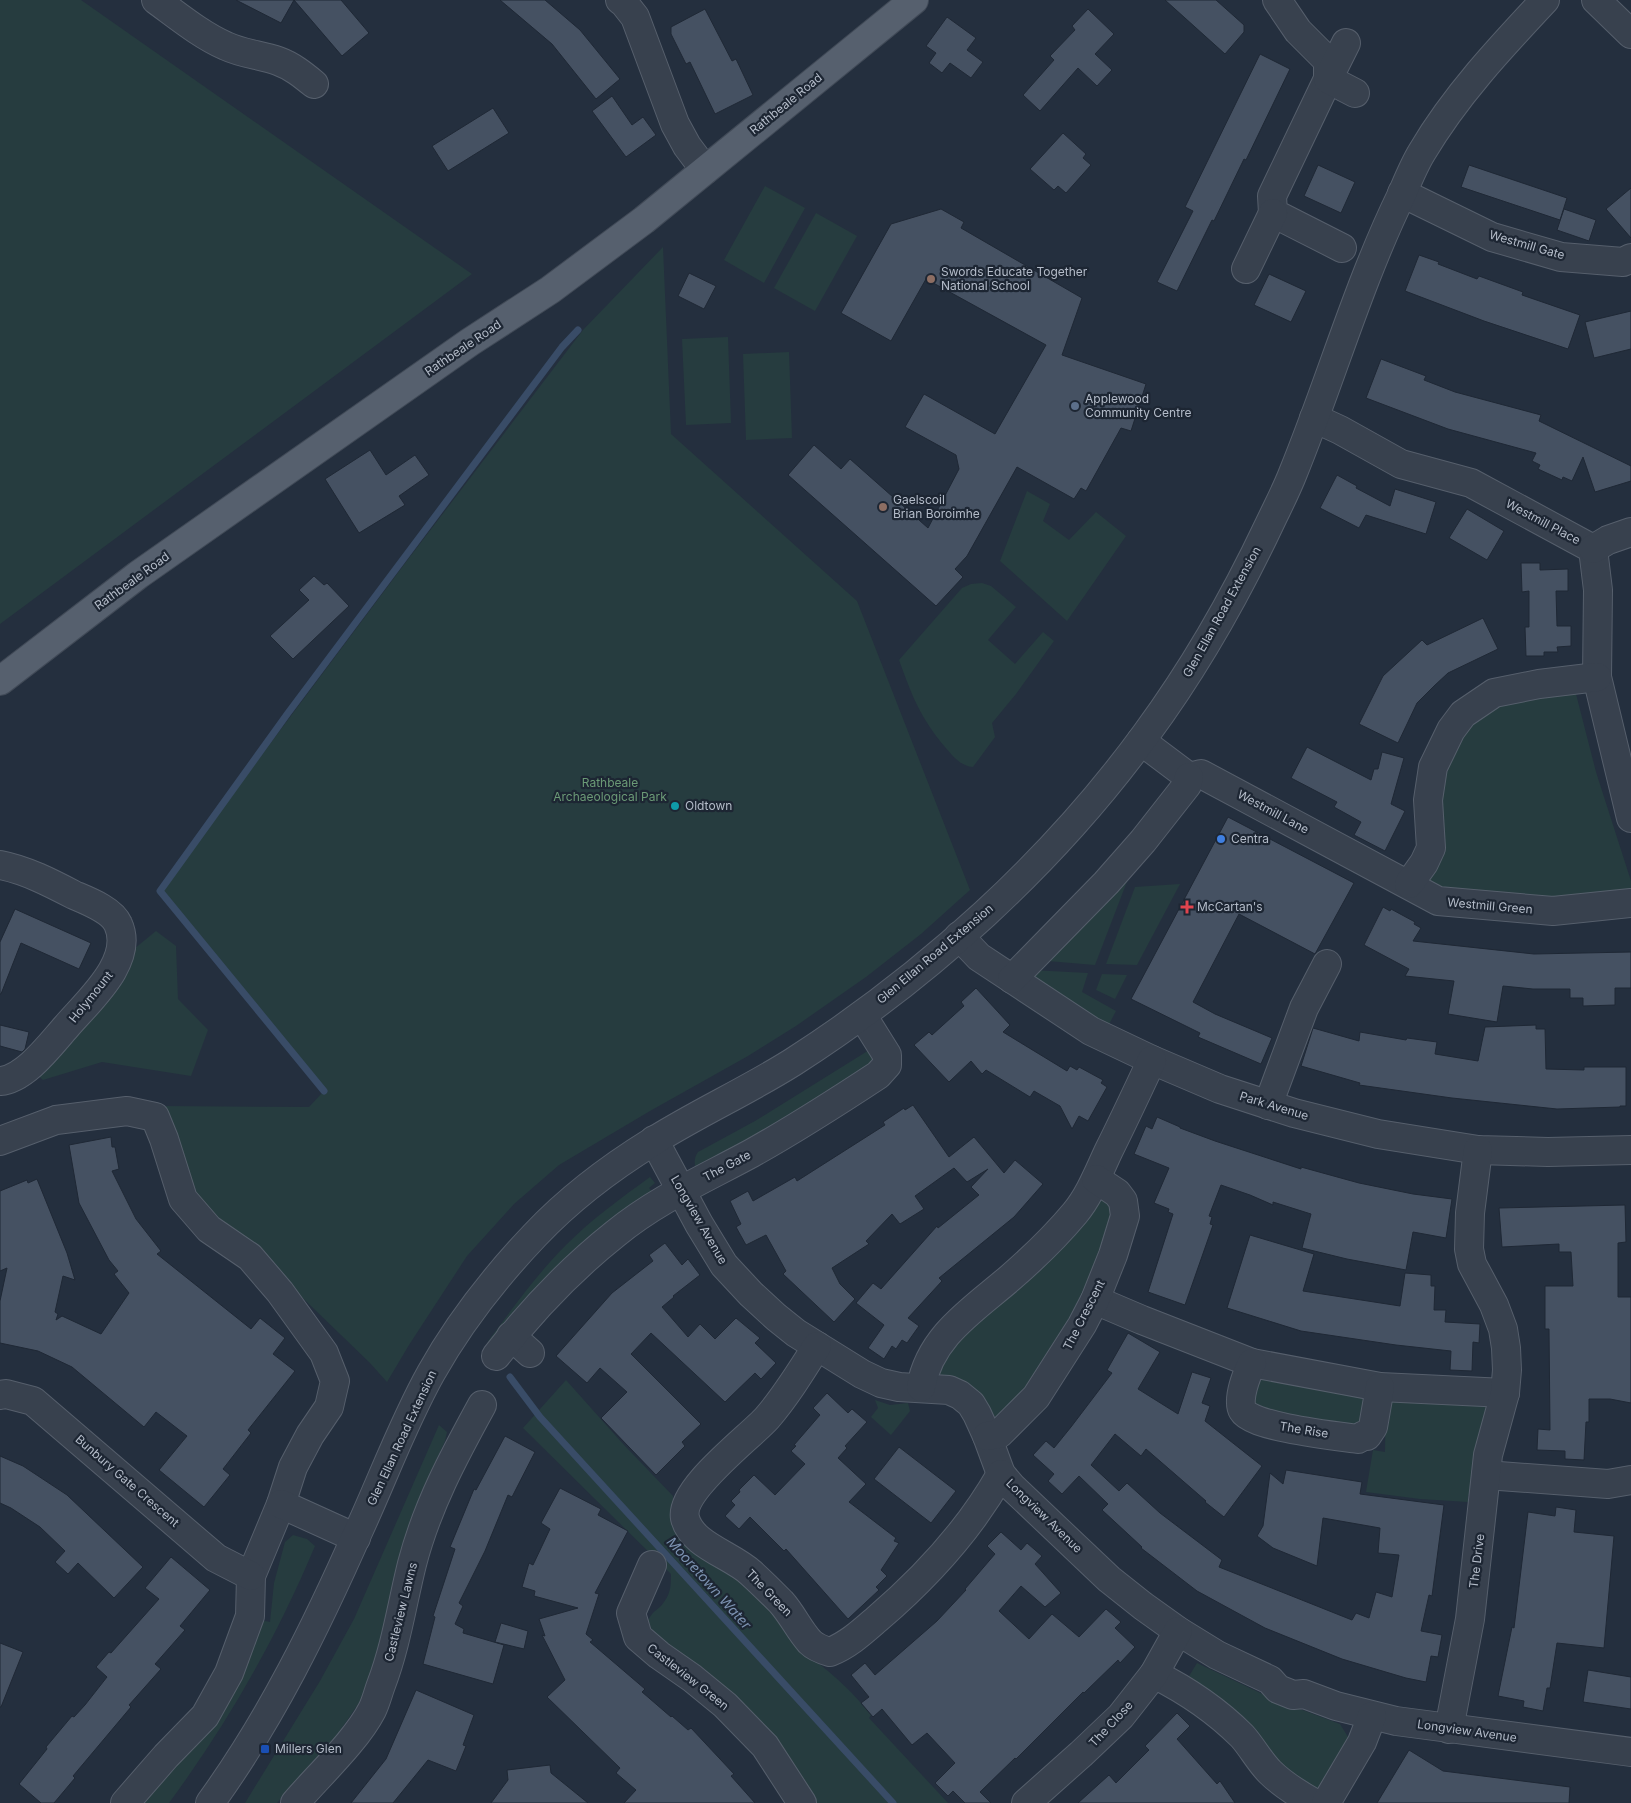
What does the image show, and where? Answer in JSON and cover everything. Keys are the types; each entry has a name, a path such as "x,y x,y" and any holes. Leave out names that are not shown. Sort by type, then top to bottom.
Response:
{"main road":[{"name":"Rathbeale Road","path":"0,681 138,575 470,342 550,290 644,220 914,0"}],"street":[{"path":"156,0 192,27 226,46 246,54 280,61 295,69 314,84"},
{"path":"620,0 635,17 675,124 687,146 706,170"},
{"path":"1277,0 1298,31 1326,59 1328,79"},
{"name":"Glen Ellan Road Extension","path":"210,1803 270,1709 317,1622 432,1371 457,1332 496,1280 538,1231 584,1190 654,1140 789,1064 862,1014 922,968 988,911 1055,843 1087,808 1141,741 1200,655 1250,564 1291,478 1383,232 1421,154 1464,90 1545,0"},
{"path":"1596,0 1631,34"},
{"path":"1246,270 1273,213 1272,196 1346,43"},
{"path":"1328,79 1355,93"},
{"name":"Westmill Gate","path":"1402,193 1492,237 1561,256 1622,262 1631,258"},
{"path":"1273,213 1342,248"},
{"name":"Westmill Place","path":"1314,418 1340,430 1401,464 1472,483 1593,549 1598,590 1597,676 1629,806"},
{"path":"1593,549 1608,540 1631,532"},
{"path":"1409,884 1431,848 1428,800 1433,767 1450,730 1463,714 1494,693 1539,684 1597,676"},
{"name":"Westmill Lane","path":"1141,741 1189,776 1201,774 1409,884"},
{"path":"1012,979 1143,841 1188,785 1189,776"},
{"name":"Holymount","path":"0,865 39,878 109,913 118,923 122,940 120,957 111,974 49,1046 22,1073 9,1080 0,1081"},
{"name":"Westmill Green","path":"1409,884 1438,901 1464,904 1553,911 1631,904"},
{"name":"Park Avenue","path":"959,936 979,957 1091,1031 1220,1089 1294,1114 1370,1132 1478,1150 1548,1152 1631,1150"},
{"path":"1268,1105 1304,1008 1327,964"},
{"name":"The Gate","path":"513,1348 552,1292 615,1234 662,1202 804,1122 878,1075 887,1065 887,1055 862,1014"},
{"path":"922,1387 924,1373 930,1357 967,1312 1009,1279 1076,1212 1096,1179 1152,1060"},
{"path":"0,1141 56,1120 127,1111 155,1117 183,1199 209,1230 250,1257 280,1292 324,1353 335,1382 329,1407 310,1435 293,1467 251,1576 250,1616 229,1673 205,1716 125,1803"},
{"name":"Longview Avenue","path":"654,1140 699,1224 724,1265 751,1294 776,1317 817,1346 862,1374 900,1387 949,1390 960,1395 971,1404 977,1414 1001,1474 1020,1495 1109,1578 1178,1631 1217,1655 1270,1680 1278,1689 1293,1695 1304,1694 1336,1706 1372,1716 1449,1729 1631,1752"},
{"name":"The Drive","path":"1449,1729 1470,1619 1488,1456 1506,1394 1506,1348 1502,1329 1494,1305 1472,1264 1469,1249 1472,1195 1478,1150"},
{"name":"The Crescent","path":"987,1436 998,1434 1036,1397 1077,1333 1095,1300 1113,1255 1125,1216 1123,1200 1117,1193 1096,1179"},
{"path":"1095,1300 1252,1363 1380,1387 1506,1394"},
{"name":"The Green","path":"817,1346 767,1418 712,1471 693,1492 685,1506 685,1518 692,1532 702,1542 746,1568 781,1602 811,1643 830,1652 842,1648 886,1612 924,1576 988,1496 1001,1474"},
{"name":"The Rise","path":"1252,1363 1240,1402 1243,1412 1251,1419 1266,1424 1358,1439 1364,1435 1367,1436 1373,1427 1380,1387"},
{"name":"Bunbury Gate Crescent","path":"0,1395 6,1394 32,1400 216,1558 251,1576"},
{"name":"Castleview Lawns","path":"295,1803 353,1738 372,1710 385,1676 396,1637 412,1562 428,1514 444,1475 482,1404"},
{"path":"1486,1475 1620,1482"},
{"path":"280,1504 356,1538"},
{"name":"Castleview Green","path":"652,1565 631,1613 638,1637 725,1705 765,1746 802,1803"},
{"name":"The Close","path":"1026,1803 1122,1716 1154,1674 1178,1631"},
{"path":"1154,1674 1201,1701 1223,1718 1243,1737 1269,1772 1291,1789 1314,1803"},
{"path":"1326,1803 1362,1742 1372,1716"}],"green space":[{"path":"0,0 81,0 472,274 0,624"},
{"path":"765,186 805,208 764,283 724,260"},
{"path":"816,213 857,236 815,311 774,288"},
{"name":"Rathbeale Archaeological Park","path":"663,247 671,434 857,601 970,890 921,934 866,977 796,1026 748,1056 559,1165 514,1204 467,1256 387,1382 370,1363 252,1249 193,1198 160,1106 309,1107 324,1091 160,891 406,562 583,330"},
{"path":"728,337 731,423 686,425 682,339"},
{"path":"789,352 792,438 746,440 743,354"},
{"path":"1027,491 1050,504 1043,521 1069,540 1096,512 1126,536 1067,621 1000,561"},
{"path":"982,583 991,586 1016,607 988,640 1015,664 1043,632 1054,641 1016,694 992,723 995,737 973,767 964,765 954,757 929,726 913,695 899,660 962,588 971,584"},
{"path":"1575,690 1596,772 1631,881 1631,895 1594,902 1444,893 1428,884 1441,778 1473,719 1495,705"},
{"path":"1122,878 1128,879 1095,965 1048,961"},
{"path":"1180,884 1137,965 1106,964 1135,887"},
{"path":"156,931 176,946 178,999 208,1030 191,1076 102,1062 43,1080 35,1073 134,949"},
{"path":"1031,970 1088,973 1082,992 1116,1011 1107,1028 1029,978"},
{"path":"1102,974 1127,975 1115,999 1096,990"},
{"path":"874,1047 874,1061 866,1070 696,1170 695,1161 698,1152 755,1121"},
{"path":"650,1177 655,1183 649,1188 653,1193 493,1345 488,1341 555,1256 596,1218"},
{"path":"1100,1199 1105,1199 1116,1215 1062,1345 1011,1406 998,1417 990,1416 942,1380 938,1374 950,1347"},
{"path":"1261,1377 1362,1396 1367,1402 1360,1429 1257,1410 1250,1394"},
{"path":"566,1380 673,1496 675,1523 748,1583 815,1661 852,1693 871,1715 869,1718 948,1803 816,1803 807,1788 732,1693 703,1668 654,1635 648,1620 662,1605 668,1595 671,1585 671,1574 523,1428"},
{"path":"875,1400 890,1405 908,1403 910,1411 891,1435 871,1417 878,1408"},
{"path":"1394,1400 1484,1405 1488,1411 1477,1496 1468,1495 1468,1502 1420,1499 1366,1492 1373,1450 1385,1452 1388,1411"},
{"path":"439,1425 447,1432 445,1441 421,1494 389,1604 380,1653 361,1700 335,1738 277,1803 245,1803 320,1681 354,1619"},
{"path":"293,1535 307,1539 315,1546 268,1646 250,1679 191,1773 169,1803 140,1803 260,1620 270,1622 274,1583 285,1542"},
{"path":"1197,1663 1273,1699 1340,1724 1350,1740 1321,1788 1315,1790 1307,1788 1186,1681"}],"building":[{"path":"236,0 294,0 281,23"},
{"path":"294,0 341,0 369,33 342,56"},
{"path":"500,0 545,0 580,30 620,79 596,99 552,44"},
{"path":"1165,0 1216,0 1244,25 1244,32 1225,54"},
{"path":"705,9 732,61 736,59 753,95 715,114 690,62 686,64 671,34 671,27"},
{"path":"1088,9 1114,34 1095,54 1112,70 1097,86 1078,68 1040,111 1023,95 1054,60 1050,56 1075,30 1072,26"},
{"path":"947,17 976,38 967,50 983,62 971,78 950,63 942,73 929,63 936,53 926,46"},
{"path":"1260,54 1290,69 1246,160 1244,159 1177,291 1157,282 1193,211 1185,207"},
{"path":"612,96 632,125 643,117 656,135 626,157 592,111"},
{"path":"493,108 509,133 448,171 432,146"},
{"path":"1063,133 1086,154 1083,158 1091,165 1066,193 1058,186 1054,190 1030,169"},
{"path":"1318,165 1355,182 1341,213 1304,196"},
{"path":"1469,165 1567,198 1560,220 1461,187"},
{"path":"1631,188 1631,238 1606,209"},
{"path":"941,209 964,222 961,228 1082,298 1062,355 1146,384 1131,431 1121,428 1086,491 1081,488 1074,499 1017,467 967,556 955,569 963,577 936,606 788,475 814,445 841,469 850,459 928,528 959,469 956,455 905,427 924,394 995,434 1046,345 926,279 891,341 841,313 891,224"},
{"path":"1564,209 1596,220 1589,241 1557,230"},
{"path":"1419,255 1477,279 1479,276 1523,292 1522,295 1580,315 1568,349 1484,321 1405,291"},
{"path":"689,273 716,286 704,309 678,296"},
{"path":"1269,274 1306,291 1291,322 1254,305"},
{"path":"1631,311 1631,349 1594,358 1585,322"},
{"path":"1381,359 1426,376 1424,380 1455,392 1541,415 1539,421 1631,466 1631,481 1595,492 1583,457 1572,481 1563,477 1562,480 1538,469 1540,465 1532,461 1536,453 1448,429 1366,398"},
{"path":"370,450 386,475 415,455 429,475 399,496 405,505 359,533 325,479"},
{"path":"1337,475 1357,486 1356,488 1390,506 1395,489 1436,502 1426,534 1366,515 1359,528 1320,508"},
{"path":"1467,509 1504,531 1487,560 1449,538"},
{"path":"1521,563 1540,563 1540,570 1568,569 1568,591 1556,591 1557,626 1571,626 1571,646 1557,647 1558,652 1544,652 1544,656 1526,656 1525,627 1529,627 1529,591 1522,592"},
{"path":"314,576 324,585 327,583 349,606 293,659 270,636 309,600 299,590"},
{"path":"1483,618 1498,649 1448,673 1434,686 1417,703 1398,743 1359,724 1383,676 1422,640 1427,645"},
{"path":"1307,747 1371,780 1374,769 1378,769 1382,752 1404,758 1391,804 1405,811 1385,851 1354,835 1361,822 1334,807 1337,802 1291,778"},
{"path":"1228,817 1354,883 1315,954 1239,914 1193,1002 1215,1014 1272,1038 1261,1064 1198,1037 1200,1033 1131,999"},
{"path":"1383,907 1390,911 1391,909 1415,922 1414,924 1421,928 1413,941 1534,954 1631,952 1631,988 1615,988 1615,1005 1583,1006 1583,998 1570,998 1570,989 1533,989 1503,986 1497,1022 1448,1014 1454,981 1405,976 1409,969 1364,945"},
{"path":"15,909 91,943 79,969 21,943 0,994 0,942"},
{"path":"976,988 1010,1025 1003,1032 1067,1071 1070,1066 1077,1070 1079,1067 1103,1080 1101,1083 1107,1087 1088,1121 1079,1116 1072,1129 1060,1106 1034,1091 1030,1097 986,1070 982,1074 971,1061 949,1082 914,1045 929,1032 932,1035 964,1006 961,1002"},
{"path":"0,1025 29,1032 25,1049 22,1052 0,1046"},
{"path":"1536,1025 1536,1029 1545,1029 1546,1069 1584,1070 1584,1067 1626,1067 1626,1106 1557,1109 1452,1098 1359,1085 1360,1083 1301,1066 1313,1028 1359,1041 1360,1032 1406,1040 1407,1038 1437,1042 1435,1054 1478,1061 1485,1027"},
{"path":"913,1105 949,1157 974,1137 1004,1173 1015,1160 1043,1184 1014,1217 939,1278 942,1281 908,1318 919,1326 907,1343 902,1340 896,1349 892,1346 884,1359 868,1348 884,1325 856,1303 873,1283 881,1289 937,1226 938,1228 979,1195 971,1187 988,1169 967,1182 954,1168 915,1196 924,1209 900,1224 892,1214 866,1241 869,1244 832,1268 840,1284 855,1299 834,1322 783,1274 786,1271 766,1235 746,1245 736,1227 741,1224 730,1201 748,1191 753,1201 795,1177 797,1181 885,1125 883,1122 904,1108 905,1110"},
{"path":"1157,1117 1215,1141 1301,1169 1301,1167 1359,1183 1413,1194 1452,1199 1446,1238 1413,1232 1406,1270 1347,1259 1302,1248 1311,1214 1273,1202 1273,1205 1221,1185 1209,1216 1212,1217 1210,1224 1213,1225 1185,1305 1148,1292 1173,1214 1168,1212 1169,1209 1154,1203 1169,1168 1134,1154 1146,1126 1152,1129"},
{"path":"111,1137 119,1169 112,1171 136,1219 161,1251 157,1254 251,1329 260,1318 285,1338 273,1354 295,1371 248,1430 251,1433 223,1469 230,1475 204,1507 159,1470 187,1436 156,1412 144,1427 72,1367 38,1351 0,1343 0,1301 7,1268 0,1271 0,1191 27,1180 28,1183 37,1179 67,1253 75,1280 63,1276 55,1312 58,1314 56,1320 62,1316 101,1334 129,1293 114,1274 118,1271 109,1260 79,1203 69,1145"},
{"path":"1625,1205 1626,1242 1618,1243 1618,1297 1631,1297 1631,1403 1610,1399 1589,1399 1589,1422 1586,1422 1584,1460 1565,1459 1565,1451 1537,1450 1538,1429 1550,1430 1549,1329 1545,1329 1545,1286 1573,1286 1571,1252 1559,1252 1559,1244 1502,1247 1499,1208"},
{"path":"1250,1235 1314,1254 1303,1291 1400,1306 1405,1273 1431,1275 1431,1286 1435,1286 1434,1310 1446,1310 1445,1322 1480,1324 1479,1343 1473,1342 1472,1371 1450,1370 1451,1351 1301,1331 1227,1308"},
{"path":"665,1243 682,1265 688,1259 700,1275 662,1307 688,1337 700,1324 715,1339 736,1318 760,1338 755,1343 776,1363 761,1379 755,1373 725,1402 651,1333 631,1354 701,1424 682,1442 685,1446 656,1475 601,1418 627,1392 600,1368 587,1383 556,1356 612,1293 653,1261 649,1255"},
{"path":"1128,1333 1160,1352 1138,1389 1178,1414 1192,1372 1211,1378 1202,1403 1210,1406 1205,1421 1262,1466 1224,1517 1146,1449 1141,1456 1115,1434 1091,1465 1119,1491 1127,1483 1160,1513 1222,1560 1219,1567 1352,1620 1356,1613 1369,1618 1376,1592 1392,1597 1399,1555 1378,1553 1380,1528 1323,1518 1317,1566 1273,1548 1257,1536 1263,1526 1270,1473 1283,1484 1286,1470 1362,1482 1360,1494 1444,1505 1432,1596 1429,1595 1421,1631 1442,1635 1438,1657 1431,1656 1426,1682 1342,1659 1265,1628 1197,1591 1141,1548 1102,1510 1108,1504 1079,1476 1062,1494 1048,1481 1054,1474 1033,1455 1046,1441 1054,1448 1071,1427 1112,1373 1107,1370"},
{"path":"827,1393 848,1413 852,1409 867,1422 845,1446 847,1448 838,1458 866,1484 849,1502 896,1538 894,1541 899,1543 881,1570 887,1576 876,1587 879,1590 848,1619 786,1549 784,1551 750,1517 739,1529 725,1516 735,1505 731,1501 754,1475 775,1495 805,1464 791,1451 820,1415 813,1408"},
{"path":"505,1436 535,1452 512,1497 508,1495 485,1551 459,1603 463,1606 455,1624 464,1629 463,1633 504,1645 493,1684 423,1664 435,1617 433,1616 455,1549 450,1547 474,1489 476,1490"},
{"path":"899,1447 956,1491 931,1523 874,1479"},
{"path":"0,1456 23,1466 67,1495 143,1567 114,1598 78,1563 68,1574 55,1562 65,1551 40,1527 0,1503"},
{"path":"560,1488 601,1509 598,1515 628,1531 595,1593 599,1594 586,1634 593,1640 590,1642 645,1689 642,1692 671,1717 688,1730 691,1728 734,1774 731,1776 755,1803 624,1803 636,1790 616,1773 620,1768 547,1697 565,1680 542,1635 545,1636 539,1619 578,1608 534,1596 535,1591 522,1587 529,1563 533,1565 550,1529 541,1523"},
{"path":"1556,1507 1576,1510 1574,1532 1614,1536 1604,1648 1557,1643 1550,1688 1547,1688 1543,1711 1523,1707 1524,1701 1498,1696 1512,1627 1514,1628 1528,1512 1555,1516"},
{"path":"1001,1532 1021,1550 1027,1543 1042,1556 1035,1564 1061,1593 1045,1607 1021,1586 999,1611 1029,1639 1052,1614 1079,1637 1106,1609 1121,1622 1115,1628 1135,1647 1120,1663 1118,1660 1083,1692 980,1792 991,1803 965,1803 953,1791 948,1796 935,1783 955,1763 927,1733 912,1745 882,1709 873,1717 861,1703 869,1697 851,1675 865,1663 875,1675 937,1621 966,1590 995,1554 987,1546"},
{"path":"171,1557 210,1590 180,1626 185,1630 155,1664 161,1669 129,1705 131,1707 73,1776 75,1778 54,1803 41,1803 19,1784 47,1749 46,1747 72,1716 74,1717 85,1705 107,1677 96,1667 159,1599 145,1588"},
{"path":"501,1623 528,1631 524,1649 495,1642"},
{"path":"0,1643 23,1652 1,1707 0,1707"},
{"path":"1588,1670 1631,1677 1631,1709 1583,1702"},
{"path":"416,1690 474,1715 463,1745 466,1746 456,1771 428,1760 393,1803 351,1803 386,1759"},
{"path":"1177,1713 1190,1726 1177,1739 1217,1784 1220,1781 1235,1803 1078,1803 1109,1775 1116,1783 1149,1750 1145,1746"},
{"path":"1409,1750 1443,1771 1570,1787 1569,1803 1377,1803"},
{"path":"550,1765 551,1773 588,1803 491,1803 508,1780 507,1770"}],"waterway":[{"path":"324,1091 160,891 288,713 562,347 578,330"},
{"name":"Mooretown Water","path":"510,1377 540,1417 893,1803"}],"place":[{"name":"Swords Educate Together National School","path":"931,279"},
{"name":"Applewood Community Centre","path":"1075,406"},
{"name":"Gaelscoil Brian Boroimhe","path":"883,507"},
{"name":"Oldtown","path":"675,806"},
{"name":"Centra","path":"1221,839"},
{"name":"McCartan's","path":"1187,907"},
{"name":"Millers Glen","path":"265,1749"}]}
